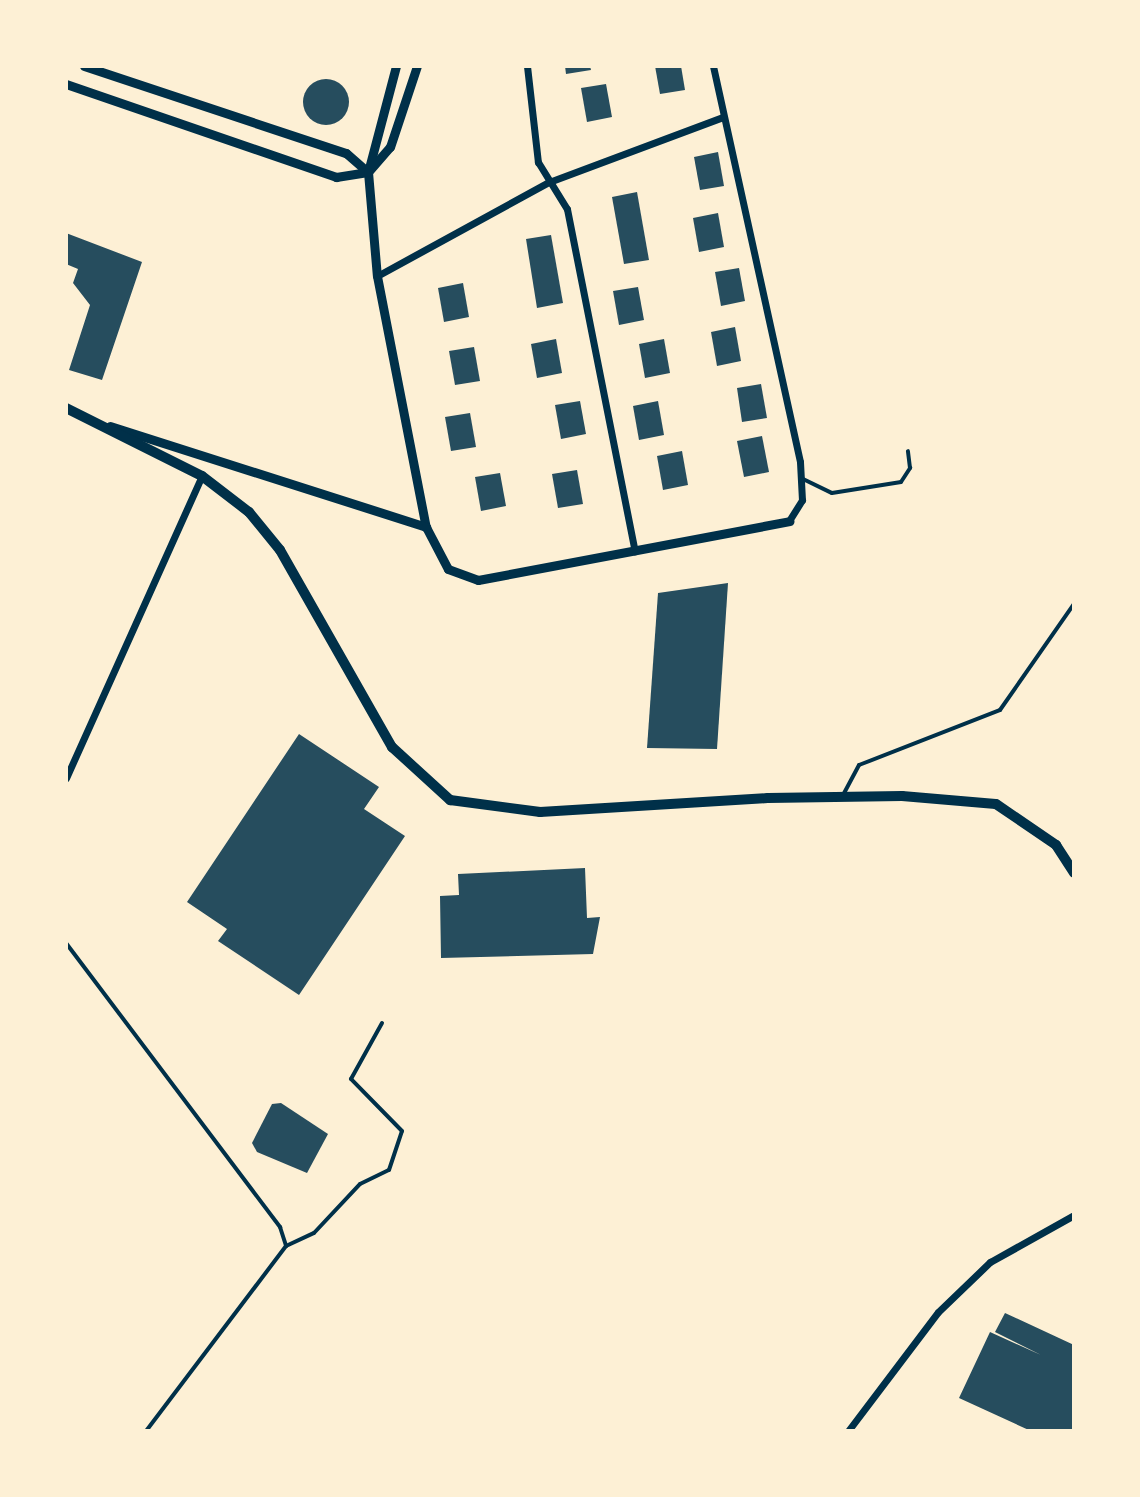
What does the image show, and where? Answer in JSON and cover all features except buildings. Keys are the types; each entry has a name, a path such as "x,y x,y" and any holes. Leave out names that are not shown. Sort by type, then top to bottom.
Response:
{"main road":[{"path":"66,408 202,476 249,512 280,550 392,747 450,800 540,812 768,798 842,797 996,804 1056,845 1074,873"},
{"path":"66,414 84,418"}],"street":[{"path":"84,66 346,153 368,172"},
{"path":"396,66 368,172 377,276 426,527 448,569 478,580 789,521 802,500 801,478 713,66"},
{"path":"66,84 336,177 368,172 390,147 417,66"},
{"path":"527,66 538,162 567,209 635,551"},
{"path":"377,276 549,182 723,117"},
{"path":"84,418 426,527"},
{"path":"66,778 202,476"},
{"path":"848,1431 938,1312 990,1262 1074,1215"}],"lane":[{"path":"801,478 832,493 901,482 908,451"},
{"path":"842,797 859,765 1000,710 1074,604"},
{"path":"66,943 280,1227 286,1246"},
{"path":"146,1431 286,1246 314,1233 360,1184 389,1170 402,1131 351,1079 382,1023"}]}
